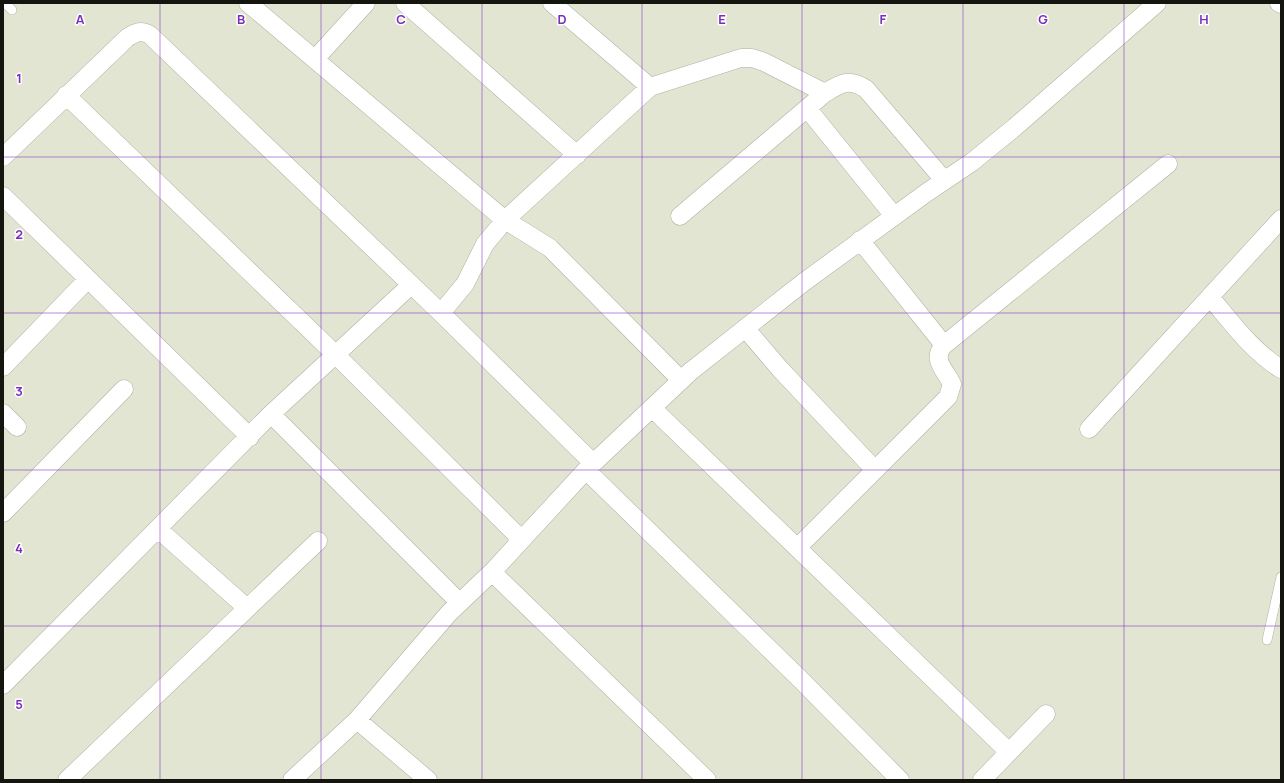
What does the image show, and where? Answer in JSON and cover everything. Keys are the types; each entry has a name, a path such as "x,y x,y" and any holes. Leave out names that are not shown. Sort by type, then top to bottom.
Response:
{"street":[{"path":"248,3 316,58 505,220 550,248 681,380"},
{"path":"316,58 366,3"},
{"path":"405,3 577,155"},
{"path":"552,3 650,87"},
{"path":"298,778 357,720 460,603 492,572 521,539 590,467 681,380 745,328 860,240 944,180 972,162 1016,127 1157,3"},
{"path":"3,157 128,36 137,32 143,32 150,35 441,313 590,467 900,780"},
{"path":"441,313 465,284 485,244 505,220 650,87 741,58 752,58 764,62 825,93"},
{"path":"680,216 825,93 838,85 847,82 858,84 866,89 944,180"},
{"path":"66,95 335,354 521,539"},
{"path":"807,108 894,216"},
{"path":"797,548 948,397 952,384 940,365 938,358 939,351 944,345 1168,164"},
{"path":"3,196 250,438"},
{"path":"1089,429 1281,219"},
{"path":"860,240 944,345"},
{"path":"3,367 88,279"},
{"path":"3,685 250,438 271,414 412,285"},
{"path":"1210,297 1249,344 1266,360 1281,369"},
{"path":"745,328 875,470"},
{"path":"3,512 124,389"},
{"path":"652,408 1009,752"},
{"path":"3,413 17,427"},
{"path":"271,414 460,603"},
{"path":"158,529 247,608"},
{"path":"67,780 318,540"},
{"path":"492,572 707,780"},
{"path":"982,780 1046,714"},
{"path":"357,720 428,780"}],"lane":[{"path":"5,3 12,10"},
{"path":"1267,640 1281,577"}]}
